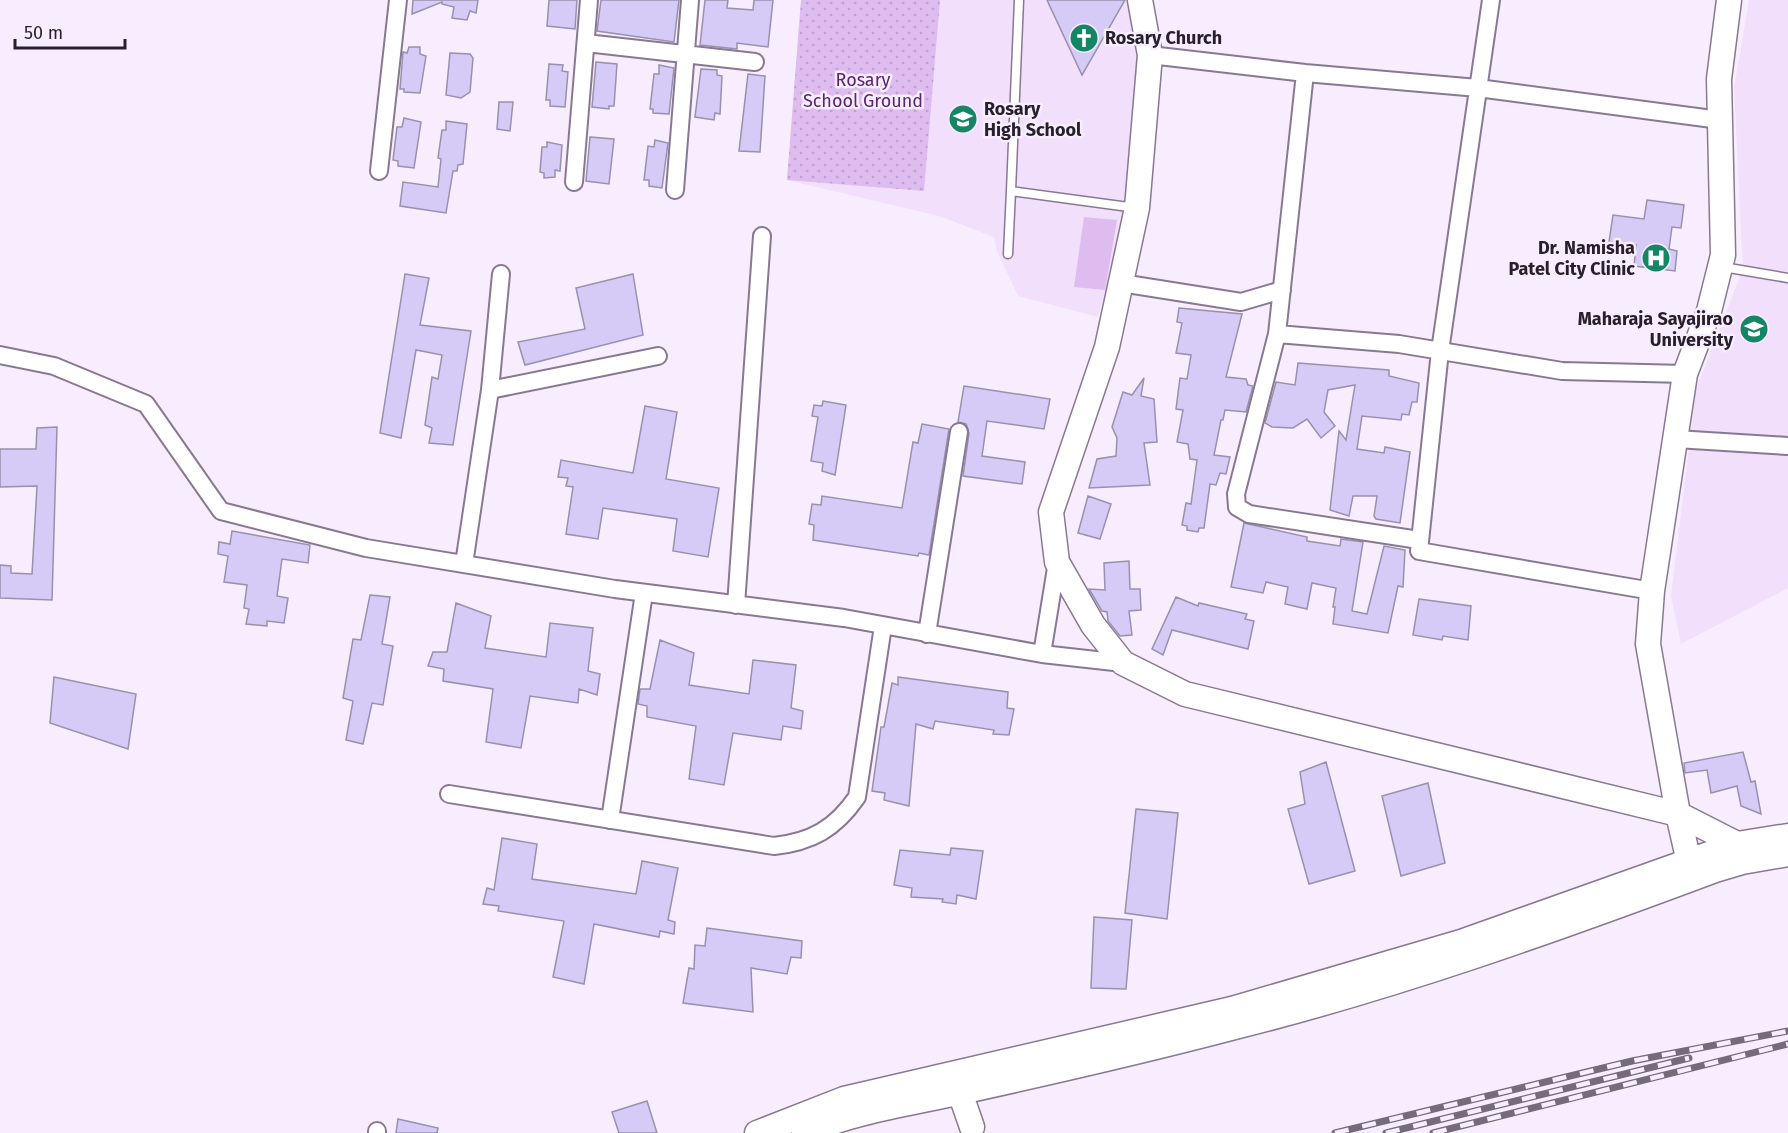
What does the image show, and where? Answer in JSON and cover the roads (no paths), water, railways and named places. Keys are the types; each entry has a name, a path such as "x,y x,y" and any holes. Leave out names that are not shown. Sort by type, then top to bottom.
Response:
{"street":[{"path":"379,171 398,0"},
{"path":"574,182 589,0"},
{"path":"675,190 690,0"},
{"path":"1042,654 1057,561 1050,512 1107,347 1137,208 1150,55 1140,0"},
{"path":"1491,0 1440,351 1419,551 1652,591"},
{"path":"1691,869 1678,814 1648,644 1652,591 1685,374 1709,311 1723,255 1719,79 1728,0"},
{"path":"586,43 755,62"},
{"path":"1150,55 1305,73 1478,88 1720,120"},
{"path":"1305,73 1277,334 1236,494 1237,507 1250,514 1419,540"},
{"path":"736,605 762,236"},
{"path":"464,564 490,390 501,274"},
{"path":"1121,283 1241,302 1282,290"},
{"path":"1277,334 1400,344 1562,371 1685,374"},
{"path":"0,355 54,366 146,404 221,511 366,548 644,593 883,626 1042,654 1123,663 1185,694 1232,708 1399,744 1511,775 1678,814 1737,843"},
{"path":"490,390 658,356"},
{"path":"927,634 959,432"},
{"path":"1676,439 1788,446"},
{"path":"1057,561 1093,625 1123,663"},
{"path":"610,820 644,593"},
{"path":"449,794 774,846 798,844 844,817 857,797 883,626"},
{"path":"1691,869 1737,843 1788,836"},
{"path":"804,1133 849,1116 957,1083 1232,1009 1438,949 1691,869 1788,854"},
{"path":"957,1083 972,1127"},
{"path":"758,1133 844,1099 957,1083"}],"lane":[{"path":"1008,254 1019,0"},
{"path":"1011,191 1137,208"},
{"path":"1720,267 1788,278"}],"railway":[{"path":"1335,1133 1632,1061 1788,1031"},
{"path":"1433,1133 1788,1044"},
{"path":"1386,1133 1689,1058"}],"place":[{"name":"Rosary Church","path":"1084,38"},
{"name":"Rosary High School","path":"963,119"},
{"name":"Dr. Namisha Patel City Clinic","path":"1656,258"},
{"name":"Maharaja Sayajirao University","path":"1754,329"}],"park label":[{"name":"Rosary School Ground","path":"863,90"}]}
